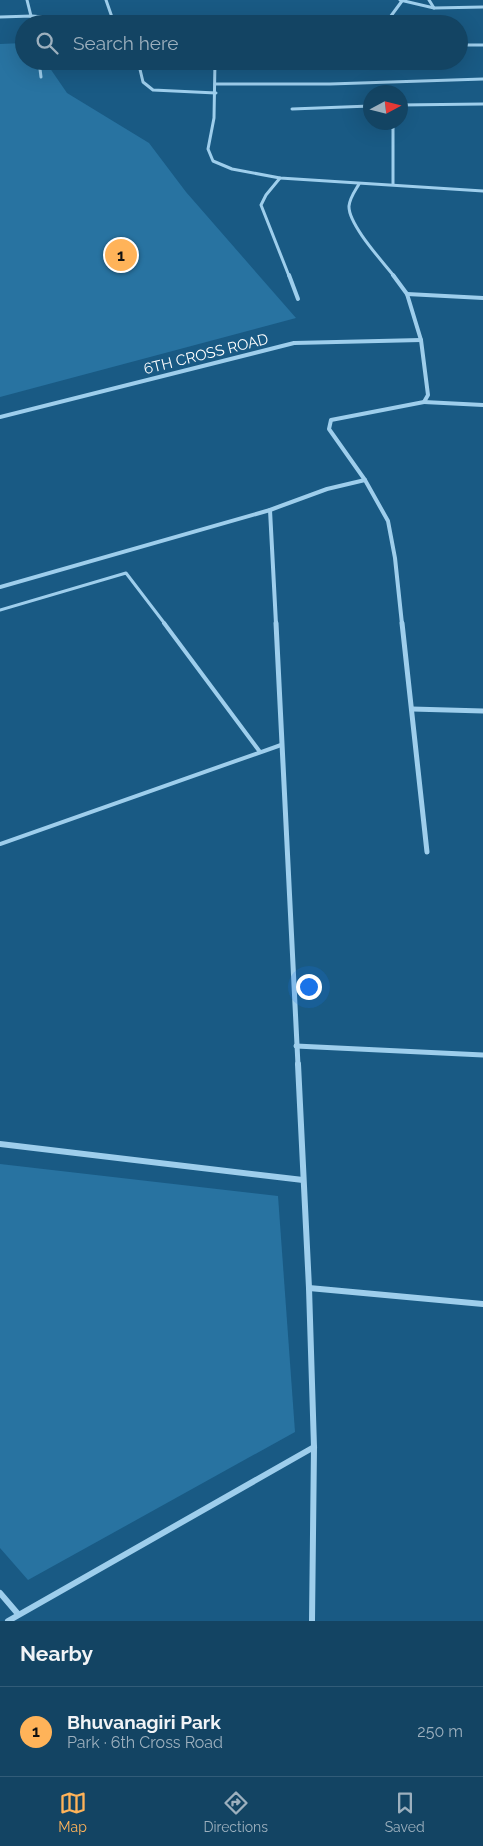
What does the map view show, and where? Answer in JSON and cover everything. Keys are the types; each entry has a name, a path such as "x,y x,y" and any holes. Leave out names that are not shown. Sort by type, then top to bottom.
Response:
{"street":[{"path":"28,0 32,15"},
{"path":"106,0 111,15"},
{"path":"391,15 401,0 434,8 483,7"},
{"path":"429,0 434,8"},
{"path":"0,17 15,17"},
{"path":"468,45 483,45"},
{"path":"40,70 41,77"},
{"path":"140,70 146,87 154,90 216,93"},
{"path":"216,70 214,118 208,149 213,161 232,169 280,178 483,191"},
{"path":"215,84 330,84 483,79"},
{"path":"408,105 483,104"},
{"path":"292,109 363,106"},
{"path":"393,130 393,184"},
{"path":"280,178 266,195 261,205 298,299"},
{"path":"359,184 351,197 349,208 354,223 407,294 421,340 428,395 424,402"},
{"path":"407,294 483,298"},
{"name":"6TH CROSS ROAD","path":"0,418 294,343 421,340"},
{"path":"427,852 395,558 388,521 365,480 330,429 331,420 424,402 483,405"},
{"path":"0,587 270,510 327,489 365,480"},
{"path":"270,510 309,1288 314,1447 312,1621"},
{"path":"412,709 483,711"},
{"path":"296,1046 483,1055"},
{"path":"0,1144 303,1180"},
{"path":"309,1288 483,1304"},
{"path":"8,1621 314,1447"},
{"path":"0,1593 18,1614"}],"lane":[{"path":"0,610 126,573 260,752"},
{"path":"0,844 281,745"}],"shaded area":[{"path":"15,43 15,70 51,70 67,93 149,143 186,192 296,318 0,397 0,44"},
{"path":"0,1164 278,1196 295,1432 28,1580 0,1548"}],"place":[{"name":"Bhuvanagiri Park","path":"121,255"}]}
